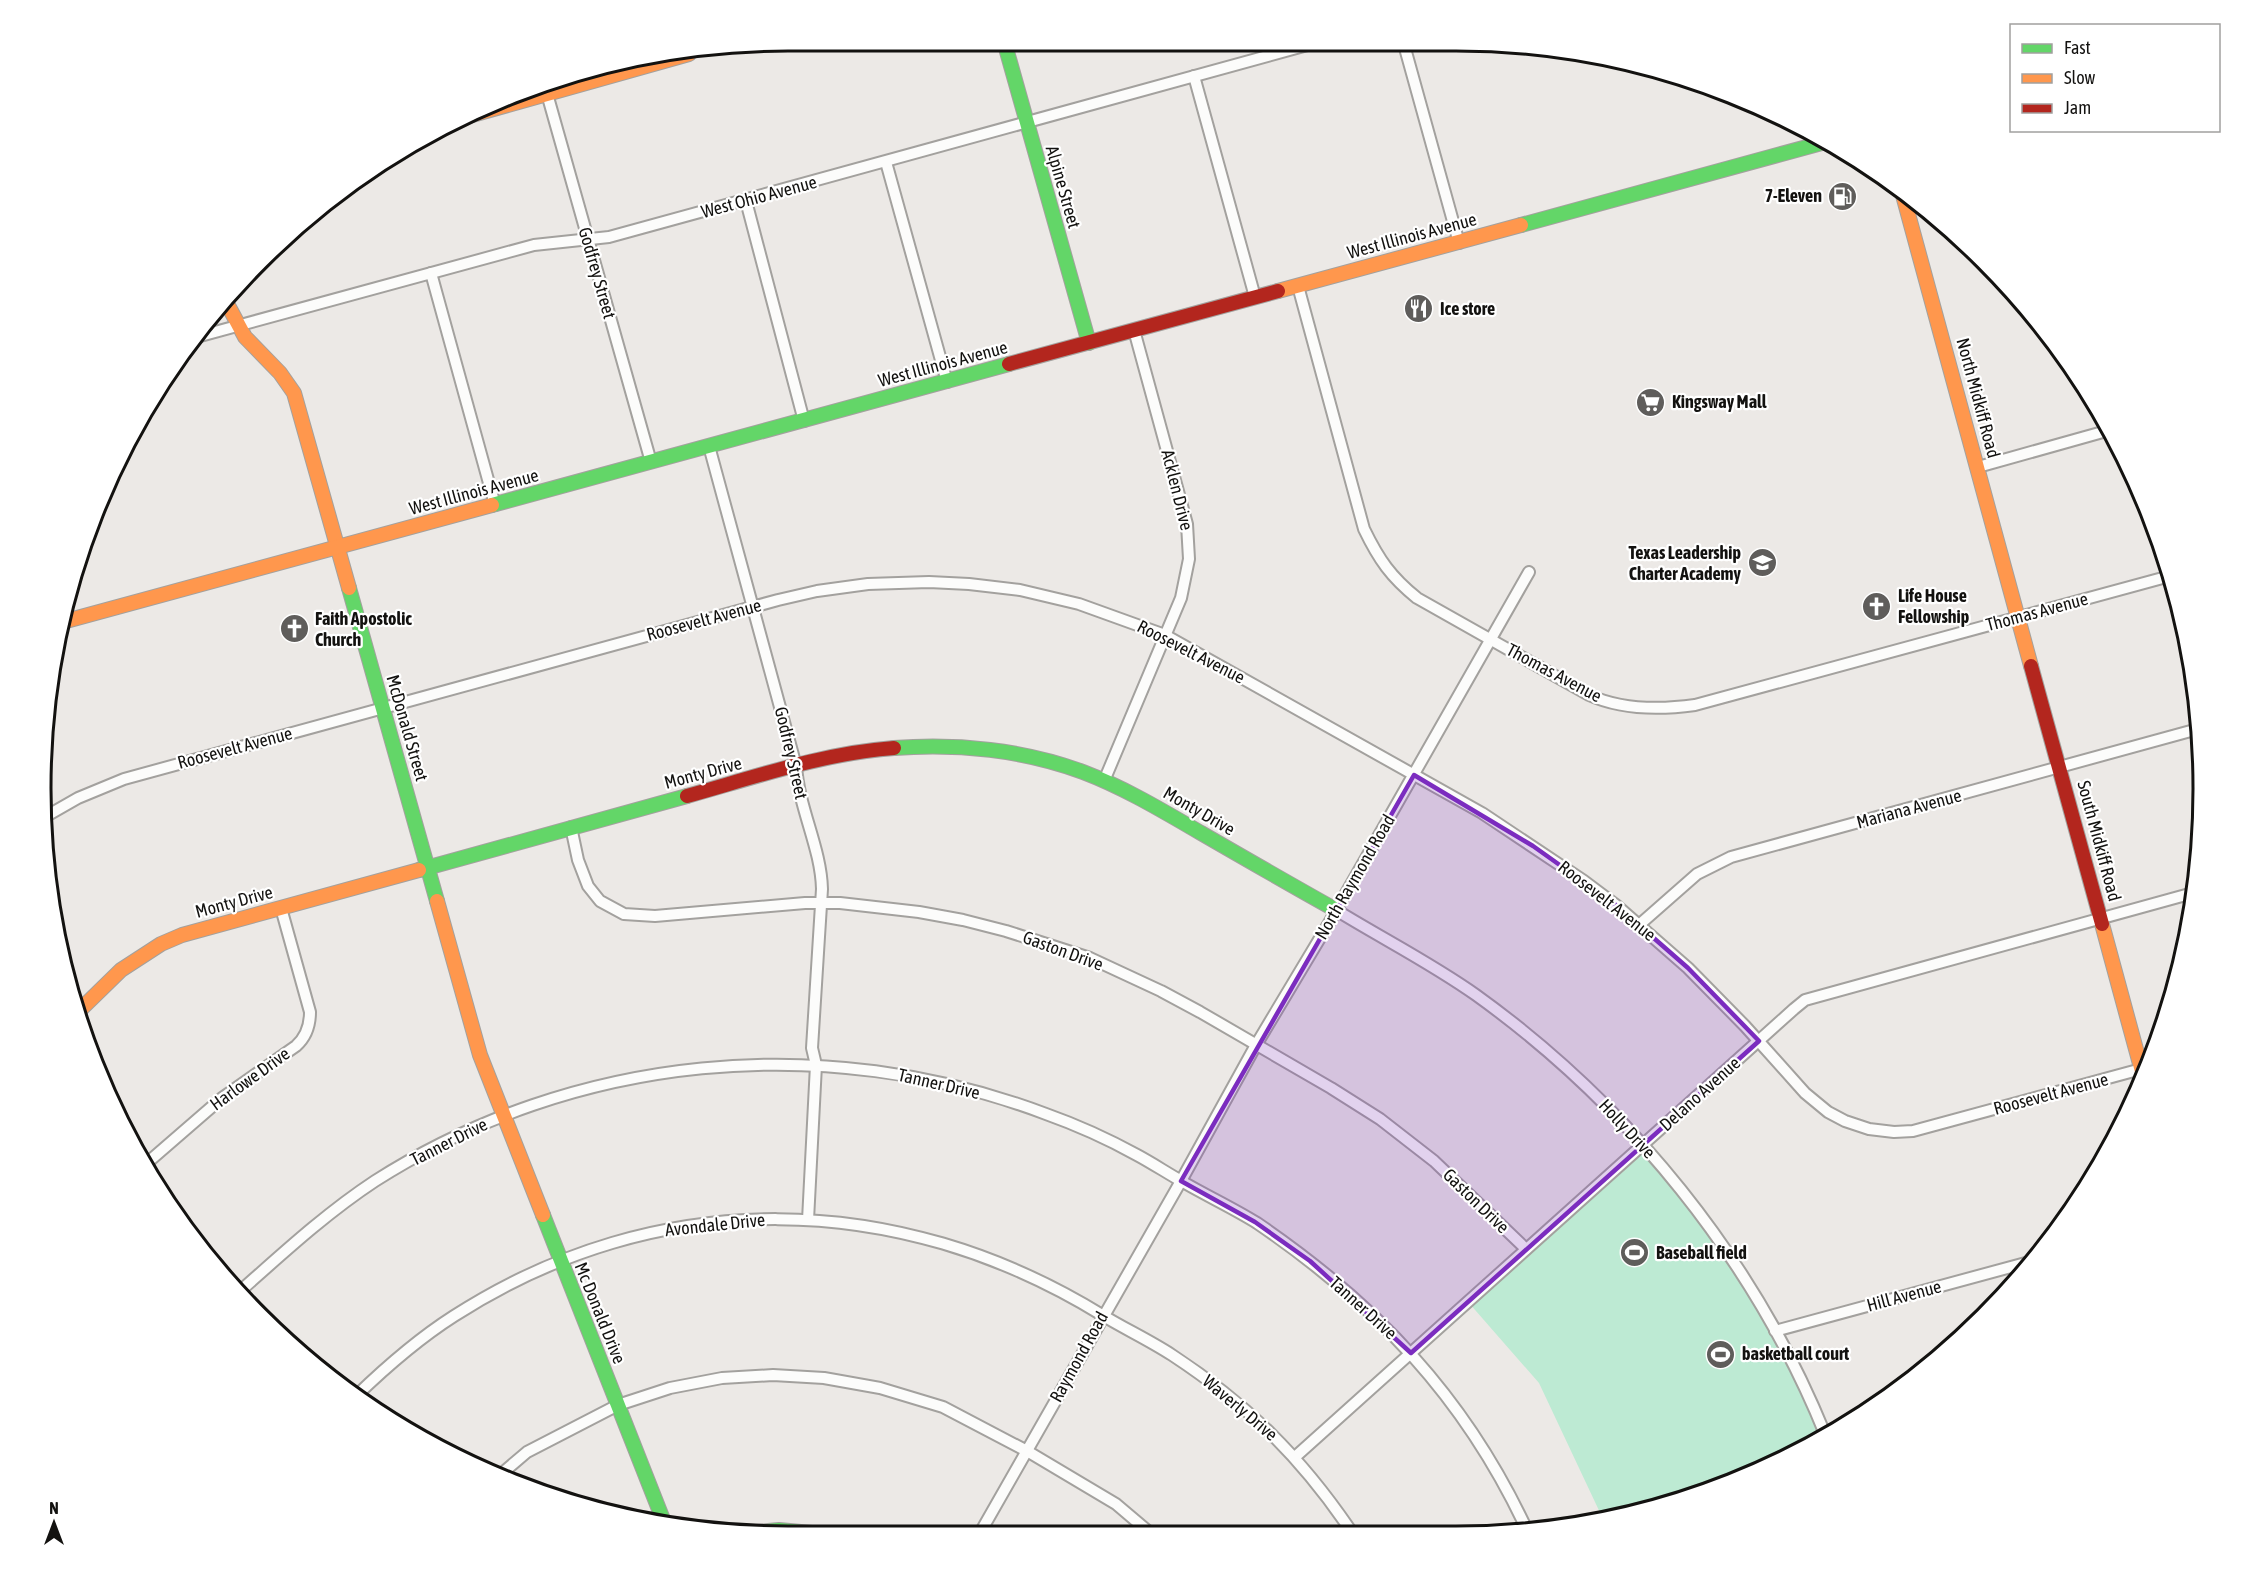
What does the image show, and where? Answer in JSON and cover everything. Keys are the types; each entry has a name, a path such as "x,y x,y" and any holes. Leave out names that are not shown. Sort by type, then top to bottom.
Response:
{"street":[{"name":"Alpine Street","path":"1007,51 1089,343"},
{"name":"West Ohio Avenue","path":"208,334 534,245 609,237 746,201 1283,51"},
{"path":"1406,51 1459,243"},
{"path":"593,78 623,70"},
{"path":"1194,76 1255,297"},
{"name":"Godfrey Street","path":"547,92 651,462"},
{"name":"West Illinois Avenue","path":"71,620 1815,145"},
{"path":"886,162 947,382"},
{"path":"746,201 804,421"},
{"name":"North Midkiff Road","path":"1905,204 2019,617"},
{"path":"431,273 495,504"},
{"name":"Thomas Avenue","path":"1298,286 1364,529 1371,545 1389,573 1417,598 1592,697 1636,707 1672,708 1695,705 2162,578"},
{"name":"McDonald Street","path":"229,308 245,338 280,373 294,393 477,1047 502,1116"},
{"name":"Acklen Drive","path":"1104,781 1183,591 1189,559 1187,524 1134,330"},
{"path":"1978,467 2101,433"},
{"name":"Godfrey Street","path":"709,446 796,766 797,783 819,862 822,882 812,1048 816,1065"},
{"name":"North Raymond Road","path":"1181,1181 1256,1045 1414,775 1529,572"},
{"name":"Roosevelt Avenue","path":"52,813 78,798 124,779 753,606 817,591 868,584 929,582 1020,590 1080,604 1165,635 1482,813 1584,881 1639,925 1688,968 1759,1041 1805,1093 1821,1107 1845,1121 1884,1131 1923,1129 2136,1073"},
{"name":"South Midkiff Road","path":"2019,617 2140,1062"},
{"name":"Mariana Avenue","path":"1639,925 1697,874 1731,857 2190,731"},
{"name":"Monty Drive","path":"84,1006 121,970 160,944 182,935 796,766 865,751 904,747 952,747 1022,756 1068,768 1104,781 1141,799 1336,910"},
{"name":"Gaston Drive","path":"571,827 578,860 588,886 600,902 624,914 656,916 820,903 891,908 956,919 1090,958 1161,992 1331,1088 1380,1119 1434,1161 1527,1249"},
{"name":"Delano Avenue","path":"1295,1457 1794,1009 1813,997 2185,895"},
{"name":"Harlowe Drive","path":"151,1159 222,1098 296,1046 306,1035 310,1012 281,908"},
{"name":"Holly Drive","path":"1336,910 1416,956 1499,1013 1536,1042 1591,1091 1643,1144 1681,1190 1746,1282 1802,1381 1822,1428"},
{"name":"Tanner Drive","path":"245,1287 292,1244 363,1189 448,1140 502,1116 553,1098 642,1076 718,1065 770,1063 816,1065 868,1069 921,1078 1012,1102 1050,1115 1111,1141 1255,1222 1310,1260 1362,1304 1411,1353 1459,1411 1479,1442 1523,1522"},
{"path":"808,1220 816,1065"},
{"name":"Mc Donald Drive","path":"502,1116 661,1515"},
{"name":"Raymond Road","path":"984,1526 1181,1181"},
{"name":"Avondale Drive","path":"362,1390 395,1359 454,1316 508,1284 560,1261 612,1243 683,1227 735,1220 808,1220 881,1228 966,1249 1035,1278 1103,1316"},
{"name":"Hill Avenue","path":"1775,1331 2018,1265"},
{"name":"Waverly Drive","path":"1103,1316 1169,1353 1254,1417 1295,1457 1324,1492 1348,1526"},
{"path":"506,1470 527,1452 618,1404 670,1388 722,1378 773,1375 824,1378 880,1388 943,1407 1026,1451 1116,1504 1142,1526"}],"highlighted area":[{"path":"1414,775 1533,846 1616,905 1688,968 1759,1041 1411,1353 1310,1261 1255,1222 1181,1181"}],"green space":[{"path":"1643,1144 1736,1267 1822,1428 1782,1450 1693,1487 1600,1512 1539,1383 1469,1303"}],"traffic: fast":[{"path":"1007,51 1089,343"},
{"path":"1521,225 1815,145"},
{"path":"492,505 1009,364"},
{"path":"349,588 437,901"},
{"path":"894,748 942,747 1014,753 1061,764 1083,772 1144,800 1336,910"},
{"path":"419,870 687,796"},
{"path":"543,1215 661,1515"}],"traffic: slow":[{"path":"522,101 657,63"},
{"path":"1905,204 2031,666"},
{"path":"1278,291 1521,225"},
{"path":"229,308 245,337 280,373 294,393 349,588"},
{"path":"71,620 492,505"},
{"path":"84,1006 121,970 161,944 182,935 419,870"},
{"path":"437,901 480,1055 543,1215"},
{"path":"2102,924 2140,1063"}],"traffic: jam":[{"path":"1009,364 1278,291"},
{"path":"2031,666 2102,924"},
{"path":"687,796 816,760 894,748"}],"place":[{"name":"7-Eleven","path":"1843,196"},
{"name":"Ice store","path":"1419,309"},
{"name":"Kingsway Mall","path":"1651,402"},
{"name":"Texas Leadership Charter Academy","path":"1762,563"},
{"name":"Life House Fellowship","path":"1877,606"},
{"name":"Faith Apostolic Church","path":"294,629"},
{"name":"Baseball field","path":"1635,1253"},
{"name":"basketball court","path":"1721,1354"}]}
